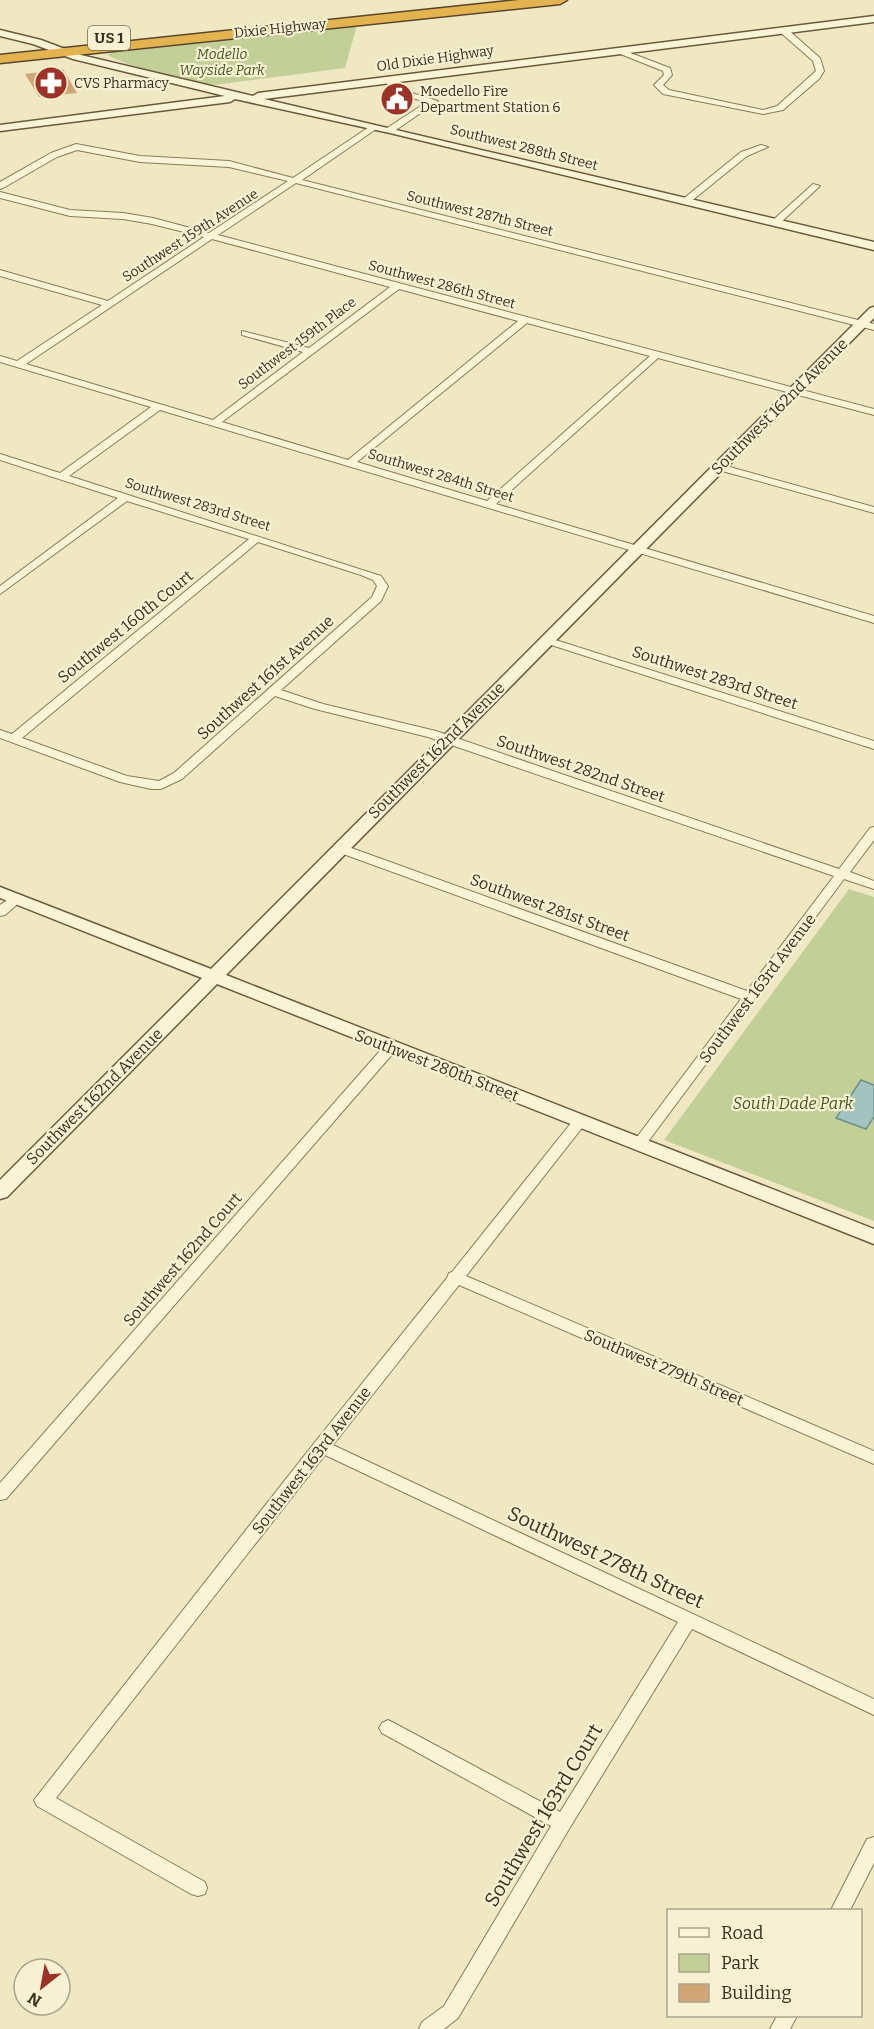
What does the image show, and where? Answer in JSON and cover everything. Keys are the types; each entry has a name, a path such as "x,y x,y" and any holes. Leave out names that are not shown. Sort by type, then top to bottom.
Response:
{"highway":[{"name":"Dixie Highway","path":"0,50 480,0"},
{"path":"402,15 510,0"},
{"name":"Dixie Highway","path":"0,59 560,0"},
{"path":"207,36 238,28 297,22 307,17"},
{"path":"0,40 3,46 0,50"},
{"path":"112,46 101,54 112,66"}],"street":[{"name":"Old Dixie Highway","path":"0,128 874,19"},
{"path":"617,51 667,70 668,75 658,85 666,92 763,112 780,108 820,71 817,60 783,30"},
{"name":"Southwest 288th Street","path":"0,33 112,66 242,98 390,130 874,246"},
{"name":"Southwest 288th Street","path":"0,40 40,46"},
{"path":"388,79 396,92 434,101 390,130"},
{"path":"289,92 282,100 294,109"},
{"name":"Southwest 159th Avenue","path":"19,364 375,127"},
{"name":"Southwest 287th Street","path":"0,186 54,154 75,147 140,159 230,164 868,325"},
{"path":"686,201 744,154 764,147"},
{"path":"775,223 816,186"},
{"name":"Southwest 286th Street","path":"0,195 70,213 139,218 874,412"},
{"path":"0,273 110,304"},
{"name":"Southwest 159th Place","path":"215,423 397,286"},
{"name":"Southwest 162nd Avenue","path":"0,1192 795,391 868,325 874,311"},
{"path":"350,463 525,320"},
{"path":"245,333 310,351"},
{"path":"489,505 656,355"},
{"name":"Southwest 284th Street","path":"0,358 874,620"},
{"path":"62,476 159,406"},
{"name":"Southwest 283rd Street","path":"0,457 371,575 383,586"},
{"path":"719,467 874,510"},
{"path":"0,591 126,497"},
{"name":"Southwest 160th Court","path":"13,739 257,538"},
{"name":"Southwest 161st Avenue","path":"13,739 124,779 143,784 161,784 185,771 274,692 377,599 383,586"},
{"name":"Southwest 283rd Street","path":"546,640 874,745"},
{"name":"Southwest 282nd Street","path":"274,692 312,705 382,720 447,740 874,885"},
{"path":"0,734 13,739"},
{"name":"Southwest 163rd Avenue","path":"639,1144 874,831"},
{"name":"Southwest 281st Street","path":"339,848 750,997"},
{"path":"0,912 8,895"},
{"name":"Southwest 280th Street","path":"8,895 874,1238"},
{"name":"Southwest 162nd Court","path":"0,1494 391,1047"},
{"name":"Southwest 163rd Avenue","path":"198,1888 43,1800 454,1277 580,1121"},
{"name":"Southwest 279th Street","path":"454,1277 874,1458"},
{"name":"Southwest 278th Street","path":"321,1446 874,1707"},
{"name":"Southwest 163rd Court","path":"429,2029 451,2012 563,1823 689,1620"},
{"path":"388,1728 563,1823"},
{"path":"841,1909 874,1845"}],"green space":[{"name":"Modello Wayside Park","path":"357,25 345,68 222,84 199,84 127,64 108,55 114,51"},
{"name":"South Dade Park","path":"849,889 874,897 874,1221 664,1140"}],"water":[{"path":"861,1080 874,1085 874,1117 866,1129 836,1118"}],"building":[{"name":"CVS Pharmacy","path":"63,69 77,93 39,97 25,74"}],"place":[{"name":"CVS Pharmacy","path":"51,83"},
{"name":"Moedello Fire Department Station 6","path":"397,99"}]}
